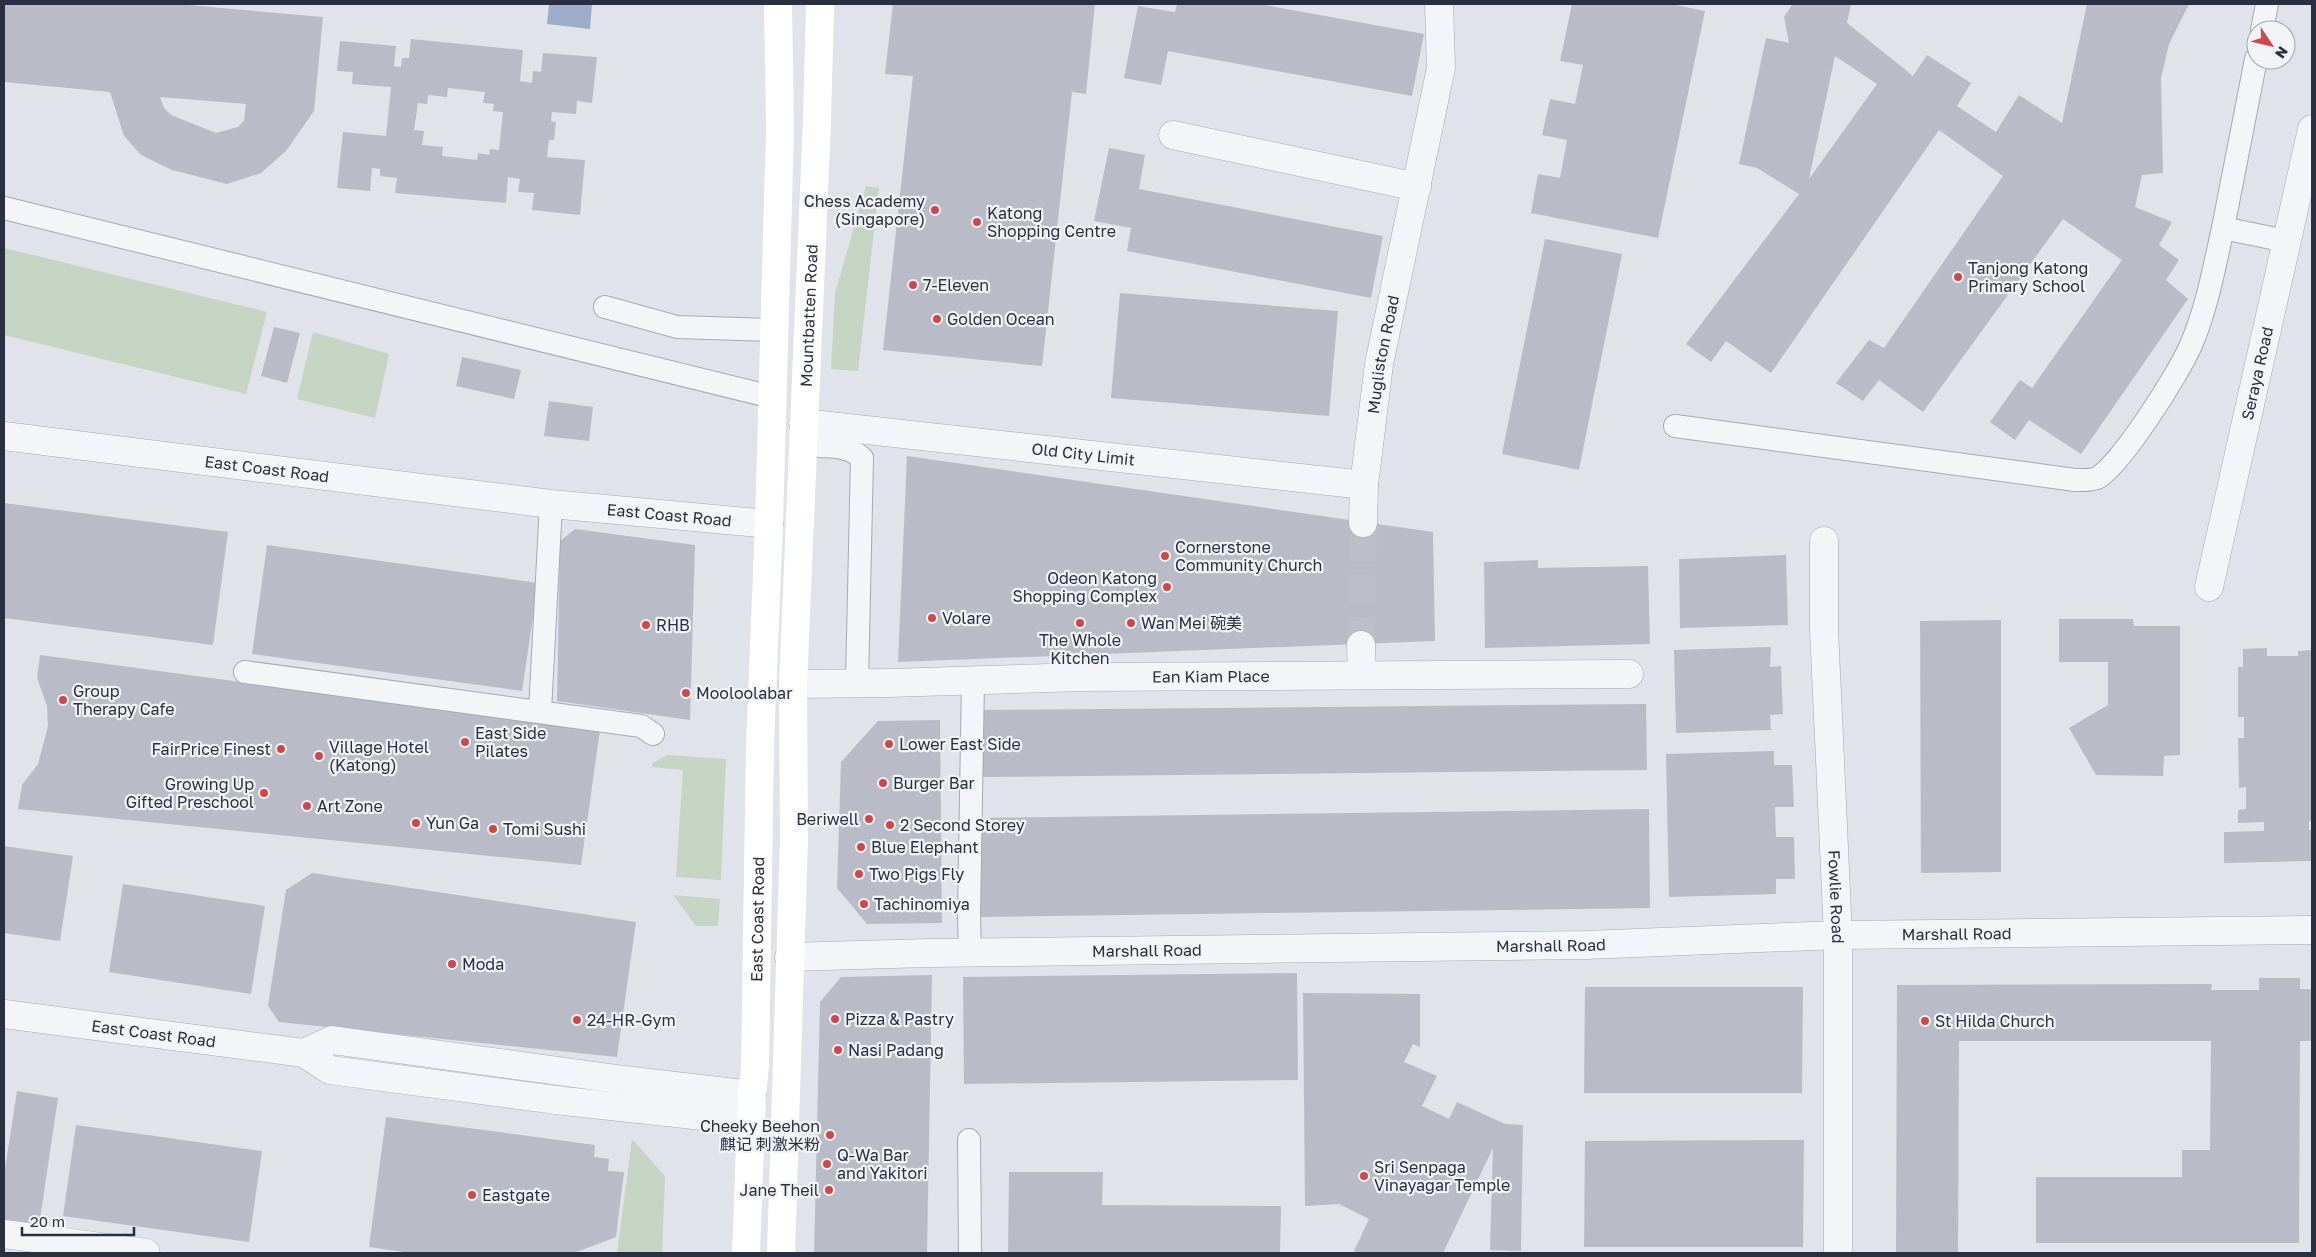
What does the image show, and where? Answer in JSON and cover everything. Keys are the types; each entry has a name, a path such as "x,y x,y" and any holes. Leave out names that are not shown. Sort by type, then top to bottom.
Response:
{"main road":[{"name":"Mountbatten Road","path":"769,524 780,129 778,4"},
{"name":"Mountbatten Road","path":"799,539 818,122 820,4"},
{"name":"East Coast Road","path":"746,1253 750,1121 755,1066 760,745 769,524"},
{"name":"East Coast Road","path":"782,1253 794,839 793,684 799,539"}],"street":[{"name":"Mugliston Road","path":"1363,524 1364,485 1378,364 1441,68 1439,4"},
{"name":"Seraya Road","path":"2209,587 2286,241 2309,162 2312,129"},
{"path":"1173,135 1417,187"},
{"name":"Old City Limit","path":"803,434 1364,485"},
{"name":"East Coast Road","path":"4,436 551,504 769,524"},
{"name":"Fowlie Road","path":"1824,541 1824,629 1838,935 1838,1253"},
{"path":"1361,645 1362,675"},
{"name":"Ean Kiam Place","path":"793,684 1084,677 1628,674"},
{"name":"Marshall Road","path":"790,958 1586,945 1838,935 2312,930"},
{"name":"East Coast Road","path":"4,1014 304,1053 330,1070 564,1101 750,1121"},
{"path":"304,1053 332,1040 568,1073 752,1095"},
{"path":"564,1101 568,1073"},
{"path":"4,1234 146,1253"}],"lane":[{"path":"2264,20 2267,4"},
{"path":"1675,426 2075,480 2097,478 2110,468 2137,433 2174,377 2191,345 2208,297 2254,70"},
{"path":"4,208 772,397"},
{"path":"2223,228 2286,241"},
{"path":"605,307 677,327 774,330"},
{"path":"803,434 830,447 854,451 862,458 856,682"},
{"path":"540,711 551,504"},
{"path":"245,672 641,726 653,734"},
{"path":"970,954 972,680"},
{"path":"969,1140 970,1253"}],"green space":[{"path":"866,186 879,188 858,371 831,369 835,293"},
{"path":"4,248 267,312 246,394 4,335"},
{"path":"313,332 389,354 375,418 297,399"},
{"path":"667,755 726,759 721,880 676,877 683,770 651,767 653,763"},
{"path":"673,895 720,899 718,926 696,926"},
{"path":"632,1139 665,1176 662,1253 617,1253"}],"water":[{"path":"549,4 592,4 590,29 547,24"}],"building":[{"path":"4,4 176,4 323,17 314,111 286,151 261,173 227,184 172,170 141,155 124,136 110,92 4,82","holes":["160,97 246,104 244,121 238,127 216,133 171,115 164,108"]},
{"name":"Katong Shopping Centre","path":"893,4 1095,4 1086,94 1072,92 1042,366 883,350 913,76 885,74"},
{"path":"1177,4 1259,4 1424,34 1412,96 1168,51 1161,85 1124,78 1138,6 1175,12"},
{"path":"1572,4 1671,4 1705,11 1658,238 1531,213 1538,174 1560,178 1567,140 1542,135 1550,99 1575,104 1583,65 1560,61"},
{"path":"1851,4 1847,23 1913,76 1927,55 1971,83 1957,106 1996,132 2019,95 2062,123 2087,4 2189,4 2169,44 2161,78 2163,173 2142,175 2135,207 2172,222 2159,245 2179,260 2166,280 2188,299 2081,454 2029,420 2015,440 1990,422 2020,380 2032,388 2122,260 2063,219 1923,412 1879,380 1863,401 1836,383 1869,340 1884,348 2003,176 1939,130 1771,373 1726,341 1711,362 1686,344 1799,194 1757,168 1739,164 1766,38 1789,43 1784,17 1792,5","holes":["1835,56 1877,84 1809,179"]},
{"path":"411,39 523,50 520,81 532,83 533,71 541,72 543,53 597,57 592,103 577,101 576,114 552,112 551,121 556,122 554,140 549,140 547,157 585,160 580,215 532,210 534,193 518,192 520,179 508,177 506,203 395,193 397,178 380,176 380,169 372,168 370,191 337,188 343,132 386,136 391,87 352,84 353,72 337,71 340,41 396,46 394,66 401,67 402,58 409,58","holes":["448,88 485,92 483,103 494,104 493,111 503,112 499,150 490,149 489,155 478,153 477,160 442,156 443,147 422,145 424,131 414,130 418,103 427,104 428,95 447,97"]},
{"path":"1109,148 1145,155 1139,189 1383,236 1371,298 1127,251 1131,228 1094,221"},
{"path":"1545,239 1622,254 1579,470 1502,454"},
{"path":"1120,293 1338,311 1329,416 1111,398"},
{"path":"274,327 300,333 287,383 261,376"},
{"path":"462,357 521,370 514,399 456,386"},
{"path":"549,401 593,407 589,441 544,436"},
{"name":"Odeon Katong Shopping Complex","path":"907,456 1433,532 1435,641 898,662"},
{"path":"4,503 228,532 213,645 4,618"},
{"path":"575,529 695,545 690,720 557,701 560,541"},
{"path":"267,545 538,583 522,691 252,654"},
{"path":"1786,555 1788,625 1680,628 1679,559"},
{"path":"1538,560 1538,568 1648,566 1650,644 1485,648 1484,562"},
{"path":"2059,619 2133,619 2134,626 2180,626 2180,755 2164,756 2163,776 2096,775 2069,728 2108,705 2108,662 2059,662"},
{"path":"2001,620 2001,872 1921,873 1920,621"},
{"path":"1771,647 1770,667 1781,666 1783,714 1770,715 1771,730 1676,733 1674,650"},
{"path":"2267,648 2267,656 2298,656 2298,651 2312,650 2312,821 2309,821 2309,830 2312,830 2312,861 2224,863 2224,832 2264,831 2264,822 2238,823 2238,810 2246,809 2246,787 2239,788 2238,738 2244,738 2244,717 2238,717 2238,667 2243,667 2243,649"},
{"name":"Village Hotel (Katong)","path":"40,655 600,730 581,865 18,809 22,785 38,764 48,726 47,706 37,678"},
{"path":"1646,704 1647,770 983,777 983,710"},
{"name":"2 Second Storey","path":"940,720 942,923 867,924 837,888 841,762 878,721"},
{"path":"1774,751 1774,765 1792,765 1794,807 1775,807 1776,837 1794,837 1795,879 1776,879 1776,894 1669,897 1666,754"},
{"path":"1649,809 1650,908 978,917 977,818"},
{"path":"4,846 73,856 60,941 4,933"},
{"name":"Moda","path":"312,873 636,922 617,1057 279,1022 268,1006 286,890"},
{"path":"123,884 265,906 251,994 109,972"},
{"path":"1297,973 1298,1080 964,1084 963,977"},
{"path":"932,975 927,1253 814,1253 820,1002 841,977"},
{"path":"2259,978 2300,978 2300,989 2312,989 2312,1041 2300,1041 2299,1243 2036,1243 2036,1177 2182,1177 2182,1150 2210,1150 2211,1041 1959,1041 1958,1253 1896,1253 1897,985 2212,984 2211,990 2259,990"},
{"path":"1585,987 1803,987 1802,1093 1584,1093"},
{"path":"1303,993 1420,994 1420,1047 1413,1044 1404,1062 1437,1076 1422,1106 1449,1119 1457,1102 1505,1124 1523,1125 1521,1251 1490,1250 1493,1148 1443,1253 1359,1253 1354,1251 1369,1219 1339,1204 1305,1206"},
{"path":"17,1091 58,1098 39,1226 4,1221 4,1175"},
{"name":"Eastgate","path":"386,1117 595,1145 594,1157 609,1159 608,1171 624,1172 616,1237 574,1253 411,1253 369,1247"},
{"path":"76,1125 262,1151 249,1242 63,1216"},
{"path":"1804,1140 1803,1247 1584,1247 1585,1141"},
{"path":"1009,1172 1103,1172 1102,1205 1281,1206 1280,1253 1008,1253"}],"tunnel":[{"path":"1361,645 1363,523"}],"place":[{"name":"Chess Academy (Singapore)","path":"935,210"},
{"name":"Katong Shopping Centre","path":"977,222"},
{"name":"Tanjong Katong Primary School","path":"1958,277"},
{"name":"7-Eleven","path":"913,285"},
{"name":"Golden Ocean","path":"937,319"},
{"name":"Cornerstone Community Church","path":"1165,556"},
{"name":"Odeon Katong Shopping Complex","path":"1167,587"},
{"name":"Volare","path":"932,618"},
{"name":"The Whole Kitchen","path":"1080,623"},
{"name":"Wan Mei 碗美","path":"1131,623"},
{"name":"RHB","path":"646,625"},
{"name":"Mooloolabar","path":"686,693"},
{"name":"Group Therapy Cafe","path":"63,700"},
{"name":"East Side Pilates","path":"465,742"},
{"name":"Lower East Side","path":"889,744"},
{"name":"FairPrice Finest","path":"281,749"},
{"name":"Village Hotel (Katong)","path":"319,756"},
{"name":"Burger Bar","path":"883,783"},
{"name":"Growing Up Gifted Preschool","path":"264,793"},
{"name":"Art Zone","path":"307,806"},
{"name":"Beriwell","path":"869,819"},
{"name":"Yun Ga","path":"416,823"},
{"name":"2 Second Storey","path":"890,825"},
{"name":"Tomi Sushi","path":"493,829"},
{"name":"Blue Elephant","path":"861,847"},
{"name":"Two Pigs Fly","path":"859,874"},
{"name":"Tachinomiya","path":"864,904"},
{"name":"Moda","path":"452,964"},
{"name":"Pizza & Pastry","path":"835,1019"},
{"name":"24-HR-Gym","path":"577,1020"},
{"name":"St Hilda Church","path":"1925,1021"},
{"name":"Nasi Padang","path":"838,1050"},
{"name":"Cheeky Beehon 麒记 刺激米粉","path":"830,1135"},
{"name":"Q-Wa Bar and Yakitori","path":"827,1164"},
{"name":"Sri Senpaga Vinayagar Temple","path":"1364,1176"},
{"name":"Jane Theil","path":"829,1190"},
{"name":"Eastgate","path":"472,1195"}]}
